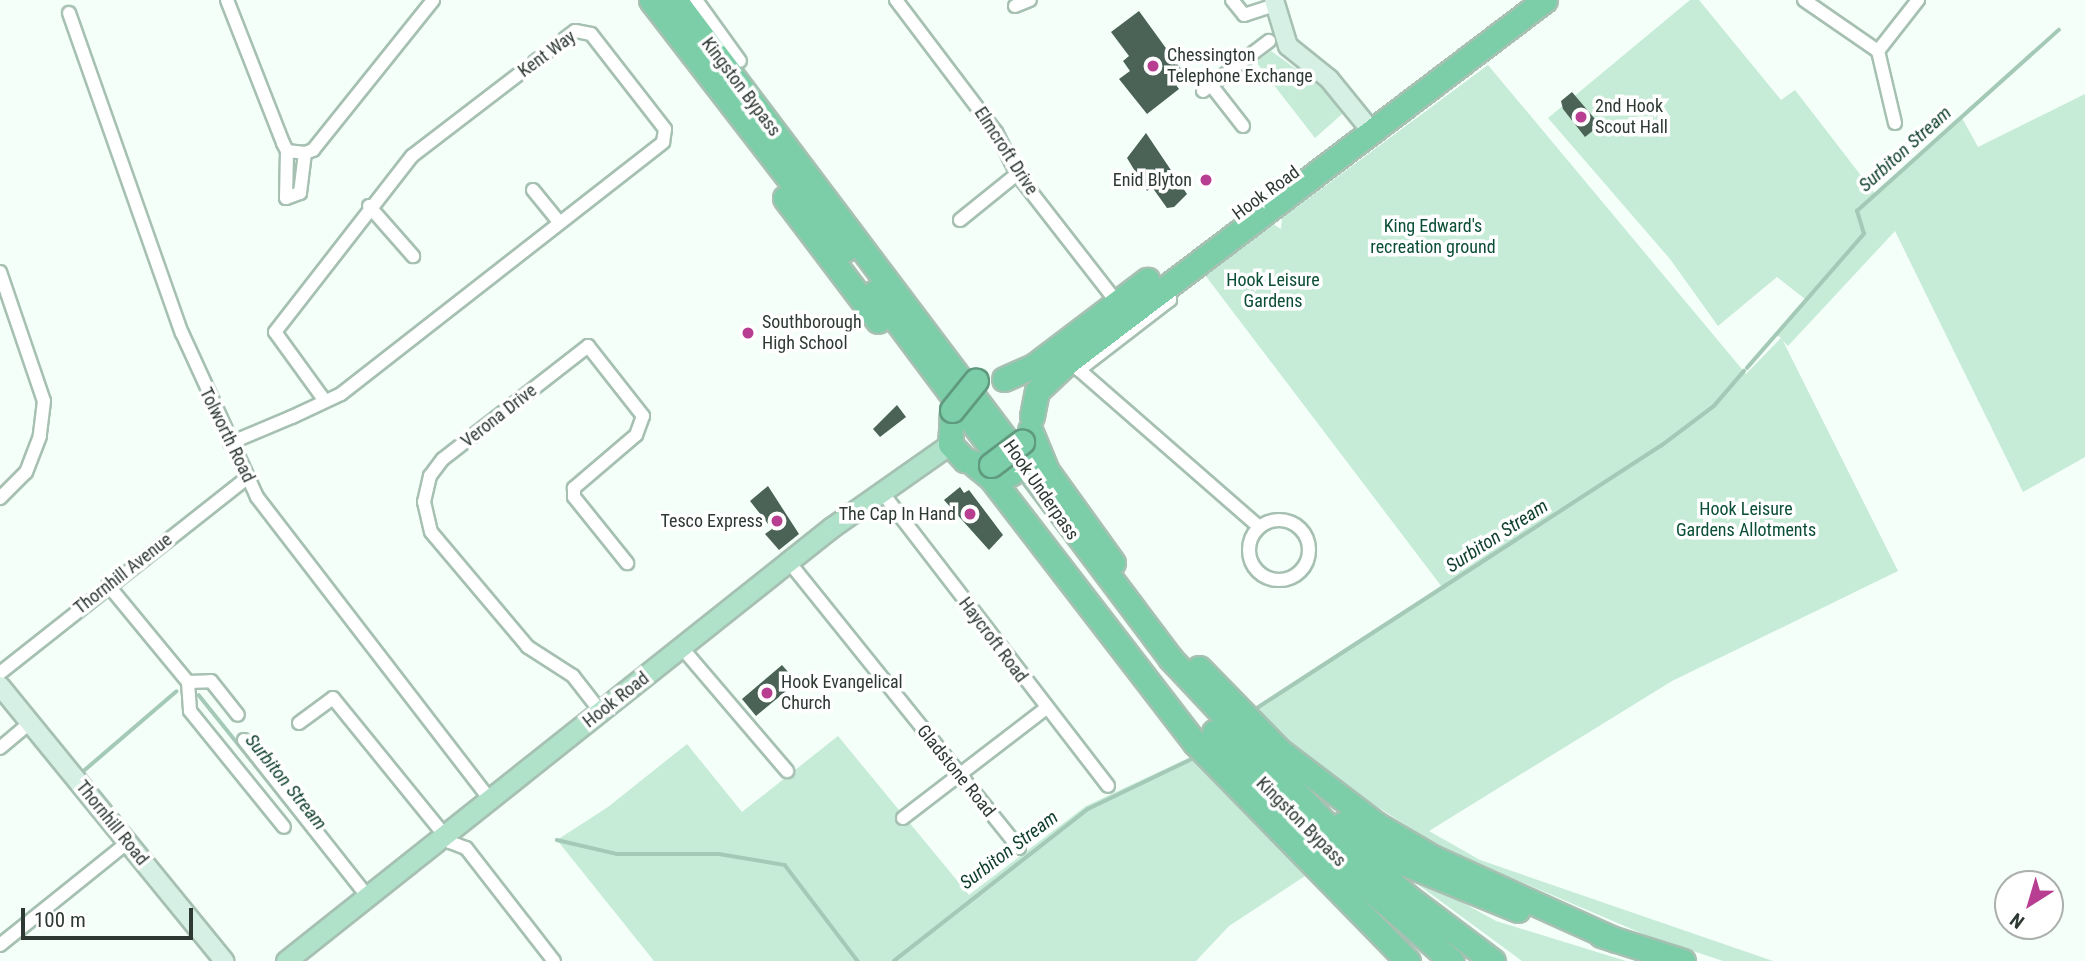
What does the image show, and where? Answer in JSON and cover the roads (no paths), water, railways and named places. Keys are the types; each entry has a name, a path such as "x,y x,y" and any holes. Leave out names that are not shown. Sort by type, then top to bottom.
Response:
{"highway":[{"path":"646,0 807,229 950,416 950,444 983,465 1195,743 1408,961"},
{"name":"Kingston Bypass","path":"652,0 782,172"},
{"name":"Kingston Bypass","path":"675,0 806,174"},
{"path":"689,0 740,61 959,354 988,379 1023,395 1028,429 1047,471 1156,619 1280,751 1404,842 1616,940"},
{"name":"Hook Road","path":"988,379 1035,365 1121,308 1525,0"},
{"name":"Hook Road","path":"1121,308 1169,282 1545,0"},
{"name":"Hook Underpass","path":"782,172 1162,671"},
{"name":"Hook Underpass","path":"806,174 1130,611 1293,791"},
{"path":"983,465 1028,429 1037,391 1074,366 1121,308"},
{"path":"950,416 988,379"},
{"name":"Kingston Bypass","path":"1162,671 1332,856 1452,961"},
{"path":"1293,791 1430,876 1683,961"},
{"path":"1293,791 1399,890 1493,961"}],"main road":[{"name":"Hook Road","path":"286,961 789,562 881,491 950,444"}],"street":[{"path":"227,0 287,151 283,192 294,199 305,153"},
{"path":"287,151 305,153 313,150 433,0"},
{"path":"696,0 740,61"},
{"name":"Elmcroft Drive","path":"896,0 996,132 1017,174 1121,308"},
{"path":"1015,6 1030,0"},
{"path":"1232,0 1244,15 1274,3 1270,36 1207,88 1243,126"},
{"path":"1804,0 1878,51 1895,123"},
{"path":"1878,51 1918,0"},
{"name":"Tolworth Road","path":"69,13 182,333 247,478 490,800"},
{"name":"Kent Way","path":"230,443 325,401 559,222 666,136 591,34 582,30 411,156 369,206 275,332 325,401"},
{"path":"1270,36 1364,122"},
{"path":"960,220 1017,174"},
{"path":"533,190 559,222"},
{"path":"369,206 413,256"},
{"path":"0,272 44,401 40,436 26,472 0,498"},
{"path":"1169,282 1170,300 1074,366 1259,527"},
{"name":"Verona Drive","path":"601,712 573,677 528,647 448,553 431,532 424,502 430,476 443,459 588,346 643,416 636,435 574,488 574,498 627,563"},
{"name":"Thornhill Avenue","path":"0,673 108,585 247,478"},
{"name":"Haycroft Road","path":"881,491 1045,709 1108,786"},
{"path":"1283,519 1305,533 1309,557 1298,574 1281,580 1257,572 1248,547 1259,527 1283,519"},
{"name":"Gladstone Road","path":"789,562 1019,848"},
{"path":"108,585 188,682 190,710 284,827"},
{"path":"682,648 787,771"},
{"path":"188,682 211,681 238,715"},
{"name":"Thornhill Road","path":"0,686 224,961"},
{"path":"299,723 333,698 446,835 466,848 554,961"},
{"path":"903,818 958,773 1045,709"},
{"path":"0,748 30,723"},
{"path":"244,740 367,896"},
{"path":"0,945 127,843"}],"waterway":[{"name":"Surbiton Stream","path":"1747,368 1864,234 1857,211 2059,30"},
{"name":"Surbiton Stream","path":"1254,710 1661,446 1714,406 1744,371"},
{"name":"Surbiton Stream","path":"79,775 176,692"},
{"name":"Surbiton Stream","path":"199,695 325,852"},
{"name":"Surbiton Stream","path":"894,961 1088,809 1190,760"},
{"name":"Surbiton Stream","path":"557,840 617,854 719,854 785,865 858,961"}],"place":[{"name":"Chessington Telephone Exchange","path":"1153,66"},
{"name":"2nd Hook Scout Hall","path":"1581,117"},
{"name":"Enid Blyton","path":"1206,180"},
{"name":"Southborough High School","path":"748,333"},
{"name":"The Cap In Hand","path":"970,514"},
{"name":"Tesco Express","path":"777,521"},
{"name":"Hook Evangelical Church","path":"767,693"}],"park label":[{"name":"King Edward's recreation ground","path":"1433,237"},
{"name":"Hook Leisure Gardens","path":"1273,291"},
{"name":"Hook Leisure Gardens Allotments","path":"1746,520"}]}
